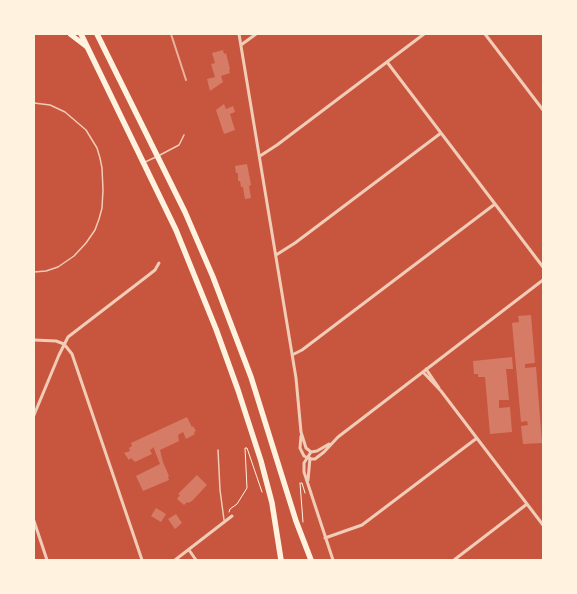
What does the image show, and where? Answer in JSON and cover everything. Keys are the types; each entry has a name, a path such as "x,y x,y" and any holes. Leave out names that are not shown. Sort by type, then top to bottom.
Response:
{"highway":[{"path":"81,34 131,141 144,163 192,268 238,390 261,461 272,503 281,560"},
{"path":"97,34 185,212 228,315 262,410 296,521 311,560"}],"main road":[{"path":"70,34 88,48"}],"street":[{"path":"240,34 299,399 302,432 306,448 311,452 317,451 332,442 543,280"},
{"path":"241,45 256,34"},
{"path":"260,156 277,145 424,34"},
{"path":"485,34 543,110"},
{"path":"387,62 543,267"},
{"path":"276,255 295,243 441,133"},
{"path":"292,355 302,350 495,204"},
{"path":"34,416 64,344 71,334 155,270 159,263"},
{"path":"34,340 56,341 64,344 70,350 75,359 142,560"},
{"path":"426,369 543,525"},
{"path":"423,372 441,391"},
{"path":"302,432 300,448 308,459"},
{"path":"326,538 362,525 477,438"},
{"path":"308,459 315,459 320,456 332,442"},
{"path":"311,452 308,459 308,481 333,560"},
{"path":"454,560 527,504"},
{"path":"176,560 232,516"},
{"path":"34,521 47,560"},
{"path":"189,550 196,560"}],"lane":[{"path":"34,103 50,105 65,112 86,130 97,148 102,168 104,190 99,219 95,230 86,243 74,256 58,267 34,272"},
{"path":"144,163 179,145 184,136"},
{"path":"218,450 220,490 225,522"}],"path":[{"path":"227,516 230,509 240,501 247,488 247,484"}],"building":[{"path":"223,50 224,54 226,53 230,73 221,76 223,82 210,91 207,79 215,77 211,64 215,63 212,53"},
{"path":"224,104 226,109 233,106 235,112 230,114 235,130 224,134 216,110"},
{"path":"247,164 251,185 249,186 251,198 245,199 243,187 241,187 240,181 238,181 238,173 236,173 235,166"},
{"path":"531,315 535,363 525,364 525,368 536,367 542,443 523,444 521,426 528,425 527,421 521,422 512,323 519,322 518,316"},
{"path":"512,357 513,369 506,369 509,400 499,400 499,408 510,407 512,432 490,434 485,377 478,377 478,374 474,374 473,361"},
{"path":"187,417 192,427 193,426 196,431 194,432 195,434 186,439 183,432 178,435 179,441 160,450 169,480 143,491 136,476 160,464 153,446 150,450 152,454 135,462 131,458 129,460 124,453 130,451 129,448 132,446 131,443"},
{"path":"197,475 207,485 192,501 187,502 184,505 177,499 180,495 178,494"},
{"path":"156,508 166,514 161,522 151,516"},
{"path":"176,514 182,523 175,529 168,519"}],"railway":[{"path":"171,34 186,80"}]}
